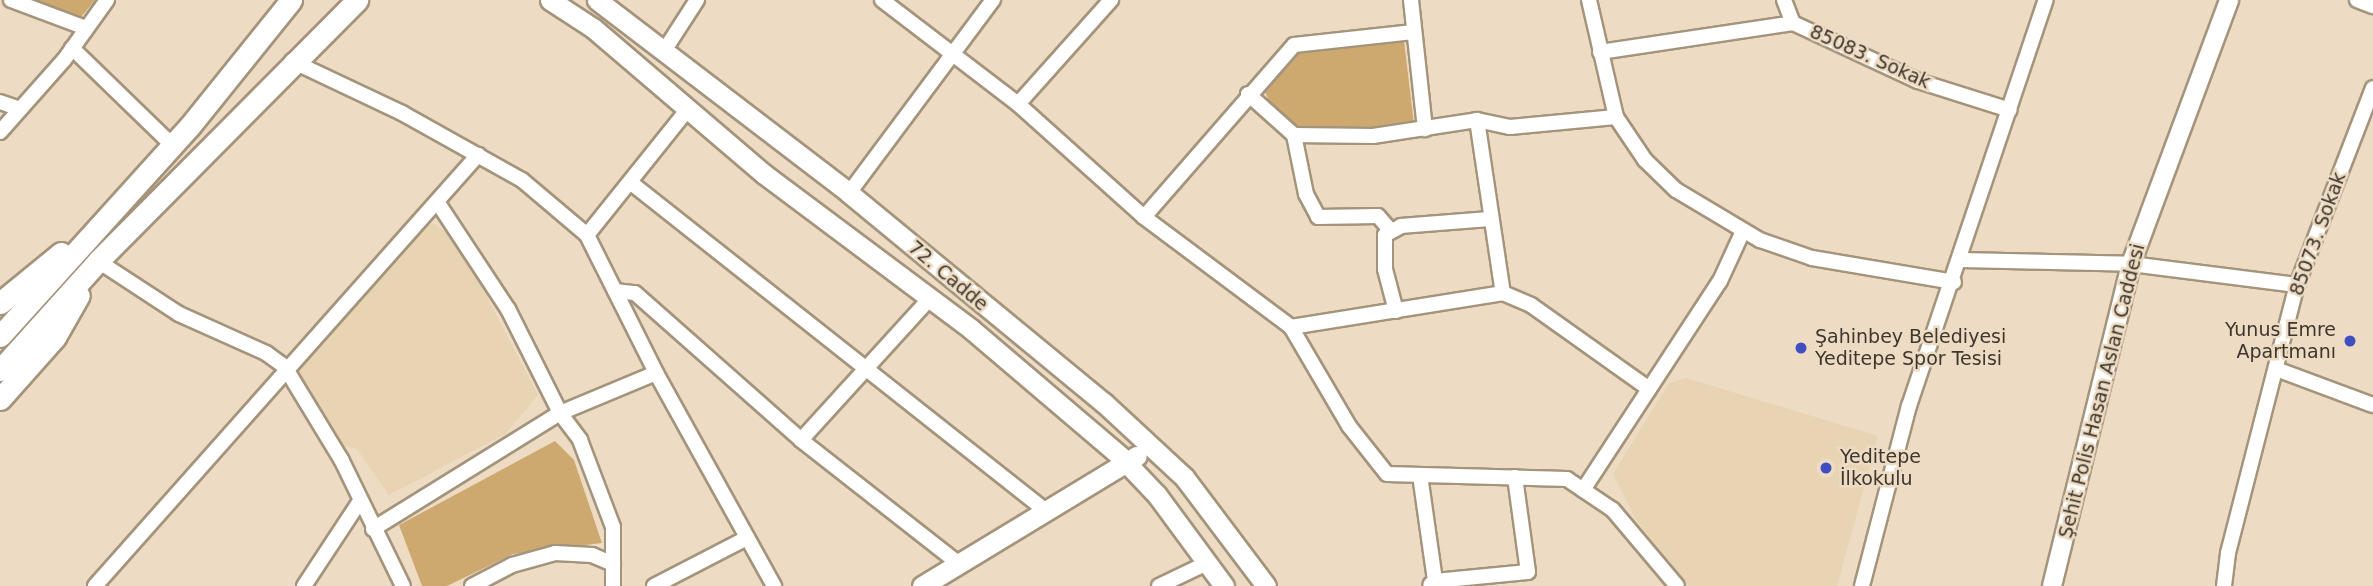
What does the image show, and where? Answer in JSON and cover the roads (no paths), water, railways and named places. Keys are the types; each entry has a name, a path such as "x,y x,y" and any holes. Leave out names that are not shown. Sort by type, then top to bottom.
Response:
{"main road":[{"path":"0,336 172,145 291,0"},
{"path":"0,370 98,261 292,61 357,0"},
{"path":"550,0 593,28 764,174 930,298 1126,463 1157,495 1224,586"},
{"name":"72. Cadde","path":"597,0 849,193 1153,447 1184,477 1266,586"},
{"path":"0,303 114,210"},
{"path":"0,399 55,337 98,261"},
{"path":"922,586 1153,447"}],"street":[{"path":"11,0 86,28"},
{"path":"0,132 72,48 107,0"},
{"path":"664,51 697,0"},
{"path":"882,0 950,55 1018,104 1144,217 1291,327 1349,426 1387,474 1567,479 1613,510 1677,586"},
{"path":"849,193 993,0"},
{"path":"1018,104 1111,0"},
{"path":"1411,0 1425,129"},
{"path":"1589,0 1616,117 1644,160 1676,190 1744,231 1812,258 1954,282"},
{"name":"85083. Sokak","path":"1784,0 1793,23 1918,82 2010,110"},
{"path":"1862,586 1909,406 1954,282 2046,0"},
{"name":"Şehit Polis Hasan Aslan Caddesi","path":"2052,586 2131,264 2229,0"},
{"path":"2357,0 2373,6"},
{"path":"1600,52 1793,23"},
{"path":"1144,217 1248,94 1294,45 1413,32"},
{"path":"72,48 172,145"},
{"path":"292,61 522,180 587,235 656,373 774,586"},
{"name":"85073. Sokak","path":"2224,586 2228,553 2297,285 2367,123 2373,88"},
{"path":"1248,94 1294,135 1306,194 1318,217 1378,216 1391,231"},
{"path":"0,102 20,109"},
{"path":"587,235 688,109"},
{"path":"1294,135 1373,136 1476,120 1510,127 1616,117"},
{"path":"1476,120 1489,219 1503,293"},
{"path":"95,586 285,367 438,203 478,155"},
{"path":"630,181 867,372 1046,511"},
{"path":"438,203 508,309 560,414 580,440 613,527 613,586"},
{"path":"1396,310 1385,269 1384,236 1401,226 1489,219"},
{"path":"1583,490 1720,281 1744,231"},
{"path":"1961,260 2131,264 2297,285"},
{"path":"98,261 180,314 266,353 285,367 341,459 403,586"},
{"path":"615,291 635,293 801,440 959,564"},
{"path":"1291,327 1503,293 1531,305 1649,389"},
{"path":"801,440 867,372 930,298"},
{"path":"2276,369 2373,405"},
{"path":"373,529 560,414 656,373"},
{"path":"1419,475 1431,584 1528,572 1515,477"},
{"path":"304,586 360,501"},
{"path":"654,586 747,538"},
{"path":"472,586 512,565 555,553 592,555 613,564"},
{"path":"1159,586 1207,563"}],"place":[{"name":"Yunus Emre Apartmanı","path":"2350,341"},
{"name":"Şahinbey Belediyesi Yeditepe Spor Tesisi","path":"1801,348"},
{"name":"Yeditepe İlkokulu","path":"1826,468"}]}
